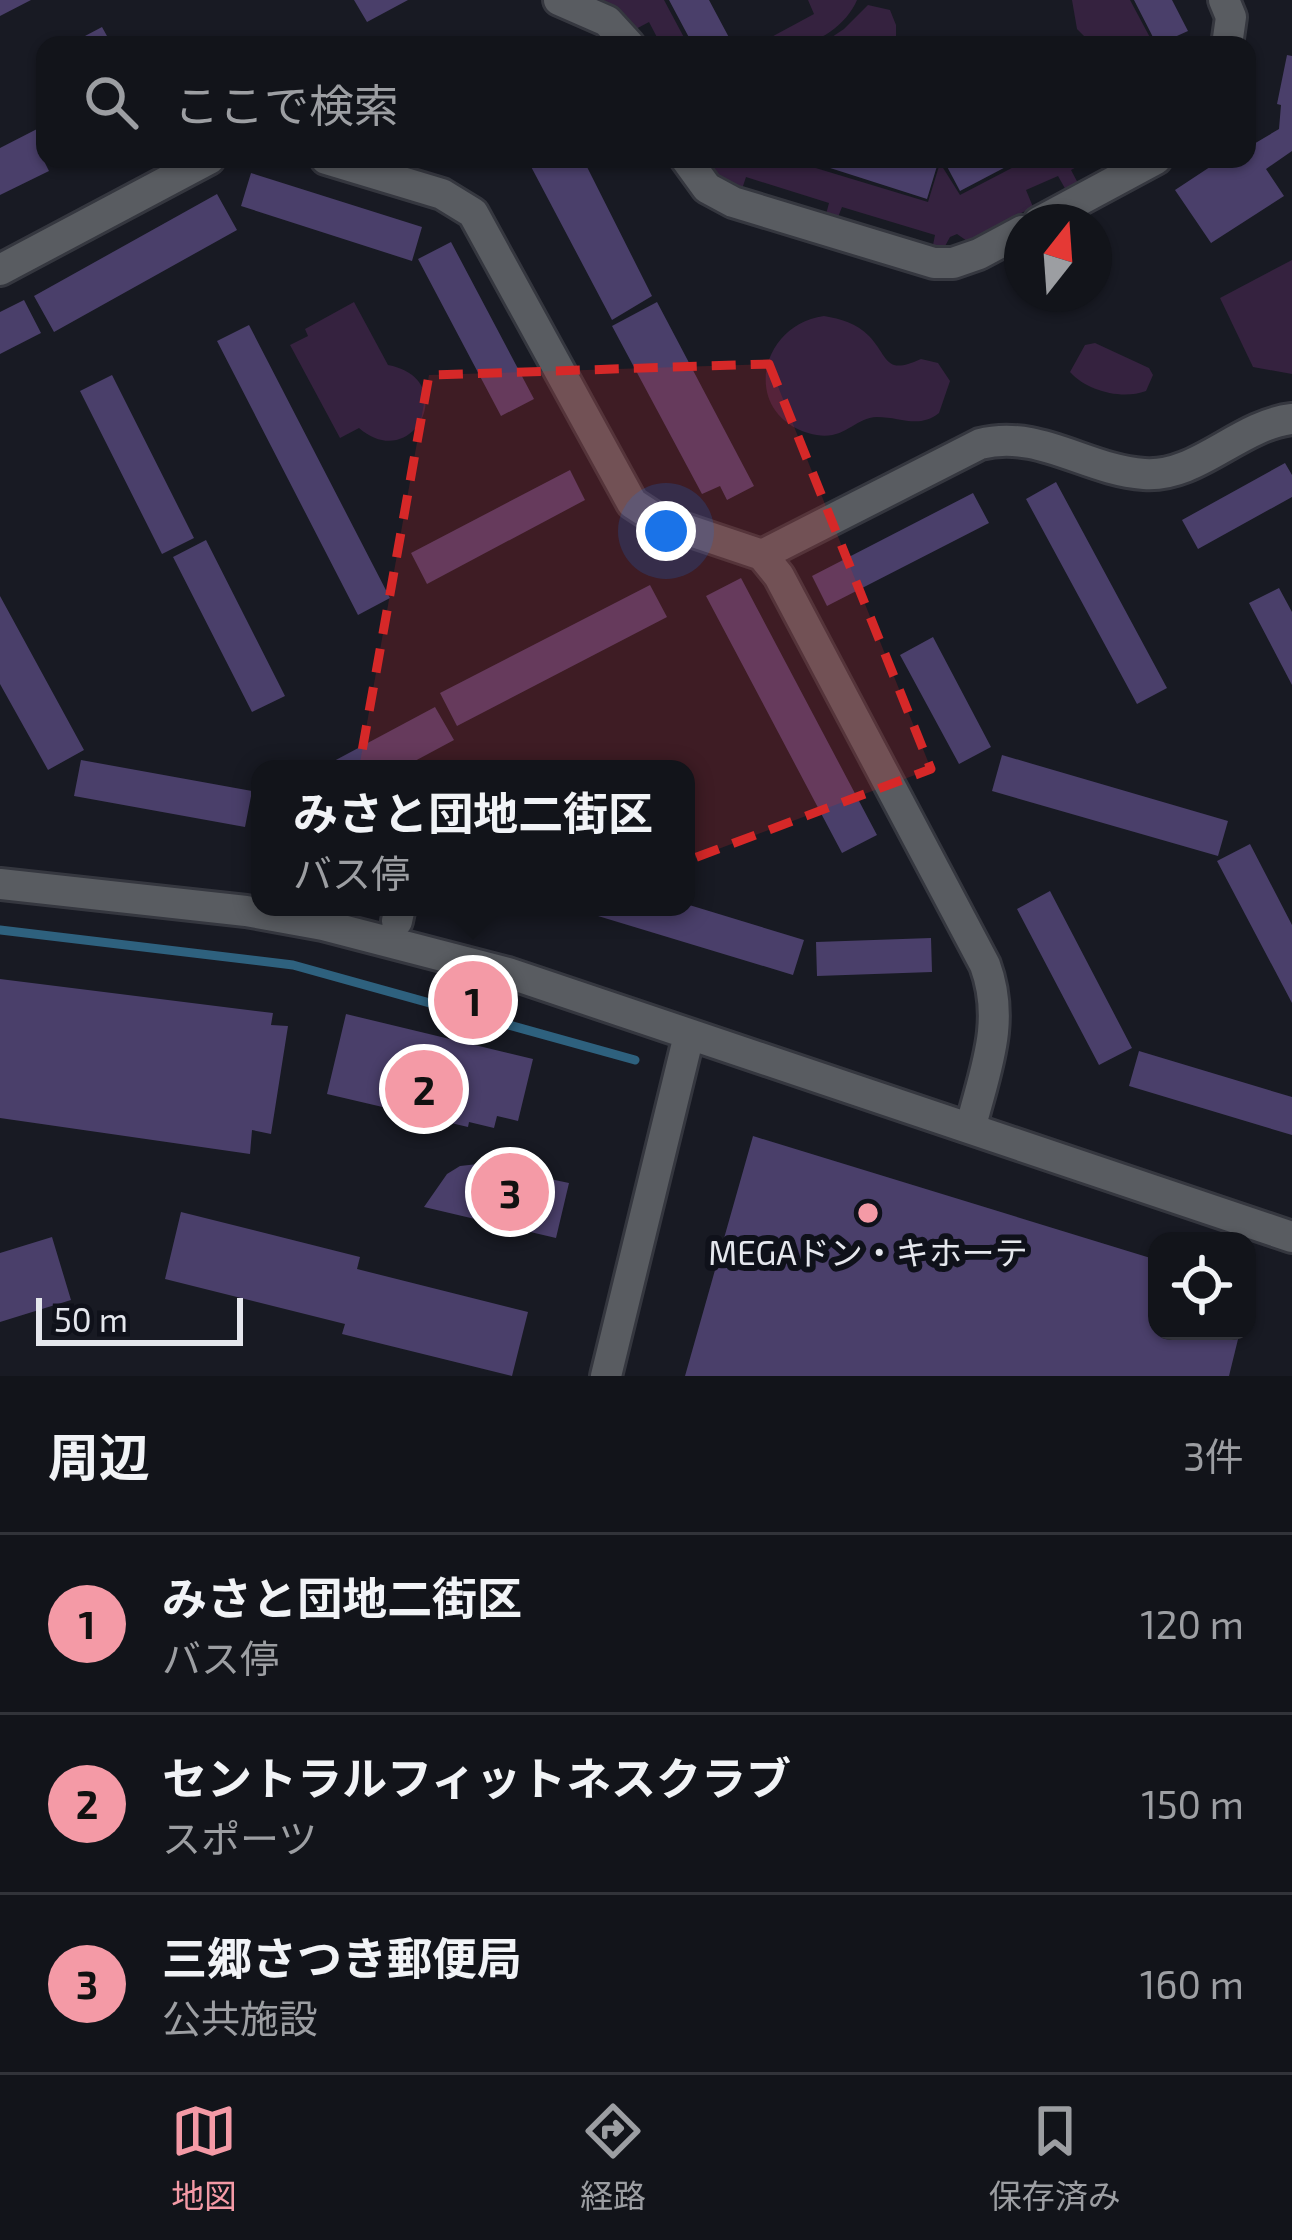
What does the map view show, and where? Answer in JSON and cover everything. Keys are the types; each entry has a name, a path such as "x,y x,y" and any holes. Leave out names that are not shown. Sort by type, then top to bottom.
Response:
{"street":[{"path":"559,0 585,8 620,36"},
{"path":"1224,0 1231,17 1228,36"},
{"path":"0,270 192,168"},
{"path":"356,168 442,194 473,214 632,502 658,520 762,555 779,576 986,965 995,992 997,1021 971,1126"},
{"path":"693,168 707,188 733,202 915,259 953,263 1004,241"},
{"path":"1072,204 1139,168"},
{"path":"762,555 980,444 1003,438 1026,440 1146,474 1171,472 1261,427 1292,419"},
{"path":"0,884 153,898 251,914"},
{"path":"266,916 323,925 508,974 1292,1237"},
{"path":"606,1376 689,1035"}],"highlighted area":[{"path":"769,364 931,769 604,892 356,785 429,375"}],"shaded area":[{"path":"599,0 664,0 683,36 656,36 649,22 634,30"},
{"path":"808,0 857,0 839,25 823,36 773,36 814,14"},
{"path":"1072,0 1130,0 1149,36 1084,36 1077,29"},
{"path":"868,5 890,10 896,36 834,36"},
{"path":"708,168 816,168 928,202 938,168 943,168 960,195 1012,168 1075,168 1071,170 1080,187 1067,192 1058,176 1026,190 1032,204 1004,204 1004,222 967,241 957,234 944,248 932,250 935,235 842,207 836,222 825,218 829,203 746,177 741,192"},
{"path":"1292,260 1292,374 1253,367 1220,298"},
{"path":"354,302 388,365 410,374 422,387 426,403 422,419 397,440 379,439 359,428 340,438 290,345 308,336 305,329"},
{"path":"824,316 859,328 894,365 921,359 938,363 950,381 939,413 917,421 868,418 839,433 820,436 787,422 773,407 766,370 785,335"},
{"path":"1095,343 1149,368 1153,375 1146,391 1105,392 1070,372 1085,345"}],"building":[{"path":"0,0 31,0 0,16"},
{"path":"354,0 408,0 367,22"},
{"path":"669,0 709,0 728,36 688,36"},
{"path":"1134,0 1172,0 1188,31 1152,36"},
{"path":"102,27 107,36 85,36"},
{"path":"1287,55 1292,56 1292,151 1266,169 1284,196 1211,243 1175,190 1208,168 1256,168 1256,143 1279,129 1281,105 1277,104"},
{"path":"36,130 36,168 49,171 0,195 0,148"},
{"path":"532,168 588,168 652,296 612,320"},
{"path":"830,168 936,168 927,199"},
{"path":"948,168 1004,168 960,191"},
{"path":"251,173 422,227 412,261 241,206"},
{"path":"217,194 237,230 54,332 34,296"},
{"path":"451,242 534,399 501,416 418,259"},
{"path":"24,300 41,333 0,354 0,312"},
{"path":"657,302 754,486 727,500 720,486 702,494 612,326"},
{"path":"249,325 390,598 358,615 217,341"},
{"path":"112,375 194,538 162,554 80,391"},
{"path":"1285,463 1292,475 1292,497 1198,549 1182,520"},
{"path":"570,470 585,500 427,584 411,553"},
{"path":"1056,482 1167,688 1137,704 1026,499"},
{"path":"973,493 989,523 827,606 812,576"},
{"path":"206,540 285,696 252,712 173,557"},
{"path":"741,578 877,835 842,853 706,596"},
{"path":"650,585 667,617 457,726 440,693"},
{"path":"1279,588 1292,612 1292,685 1249,603"},
{"path":"0,596 84,750 48,770 0,684"},
{"path":"933,637 991,747 959,764 900,655"},
{"path":"435,707 454,740 417,760 336,760"},
{"path":"1002,755 1228,821 1218,856 992,791"},
{"path":"81,760 251,791 245,827 74,796"},
{"path":"1250,844 1292,925 1292,1003 1217,861"},
{"path":"1050,891 1132,1048 1099,1065 1017,909"},
{"path":"695,907 804,940 793,975 598,916 695,916"},
{"path":"931,938 932,972 817,976 816,942"},
{"path":"0,979 273,1013 271,1025 288,1026 271,1134 252,1130 250,1154 0,1118"},
{"path":"346,1014 533,1059 518,1121 497,1116 494,1128 469,1122 468,1127 327,1094"},
{"path":"1139,1051 1292,1097 1292,1135 1129,1086"},
{"name":"MEGAドン・キホーテ","path":"753,1136 1148,1257 1148,1340 1238,1340 1229,1376 685,1376"},
{"path":"478,1164 569,1183 556,1238 424,1207 447,1174 460,1166"},
{"path":"181,1212 360,1257 357,1269 528,1312 512,1376 342,1334 345,1324 165,1279"},
{"path":"52,1237 71,1300 0,1322 0,1253"}],"waterway":[{"path":"0,930 293,965 635,1060"}],"place":[{"name":"みさと団地二街区","path":"473,1000"},
{"name":"セントラルフィットネスクラブ","path":"424,1089"},
{"name":"三郷さつき郵便局","path":"510,1192"},
{"name":"MEGAドン・キホーテ","path":"868,1213"}]}
